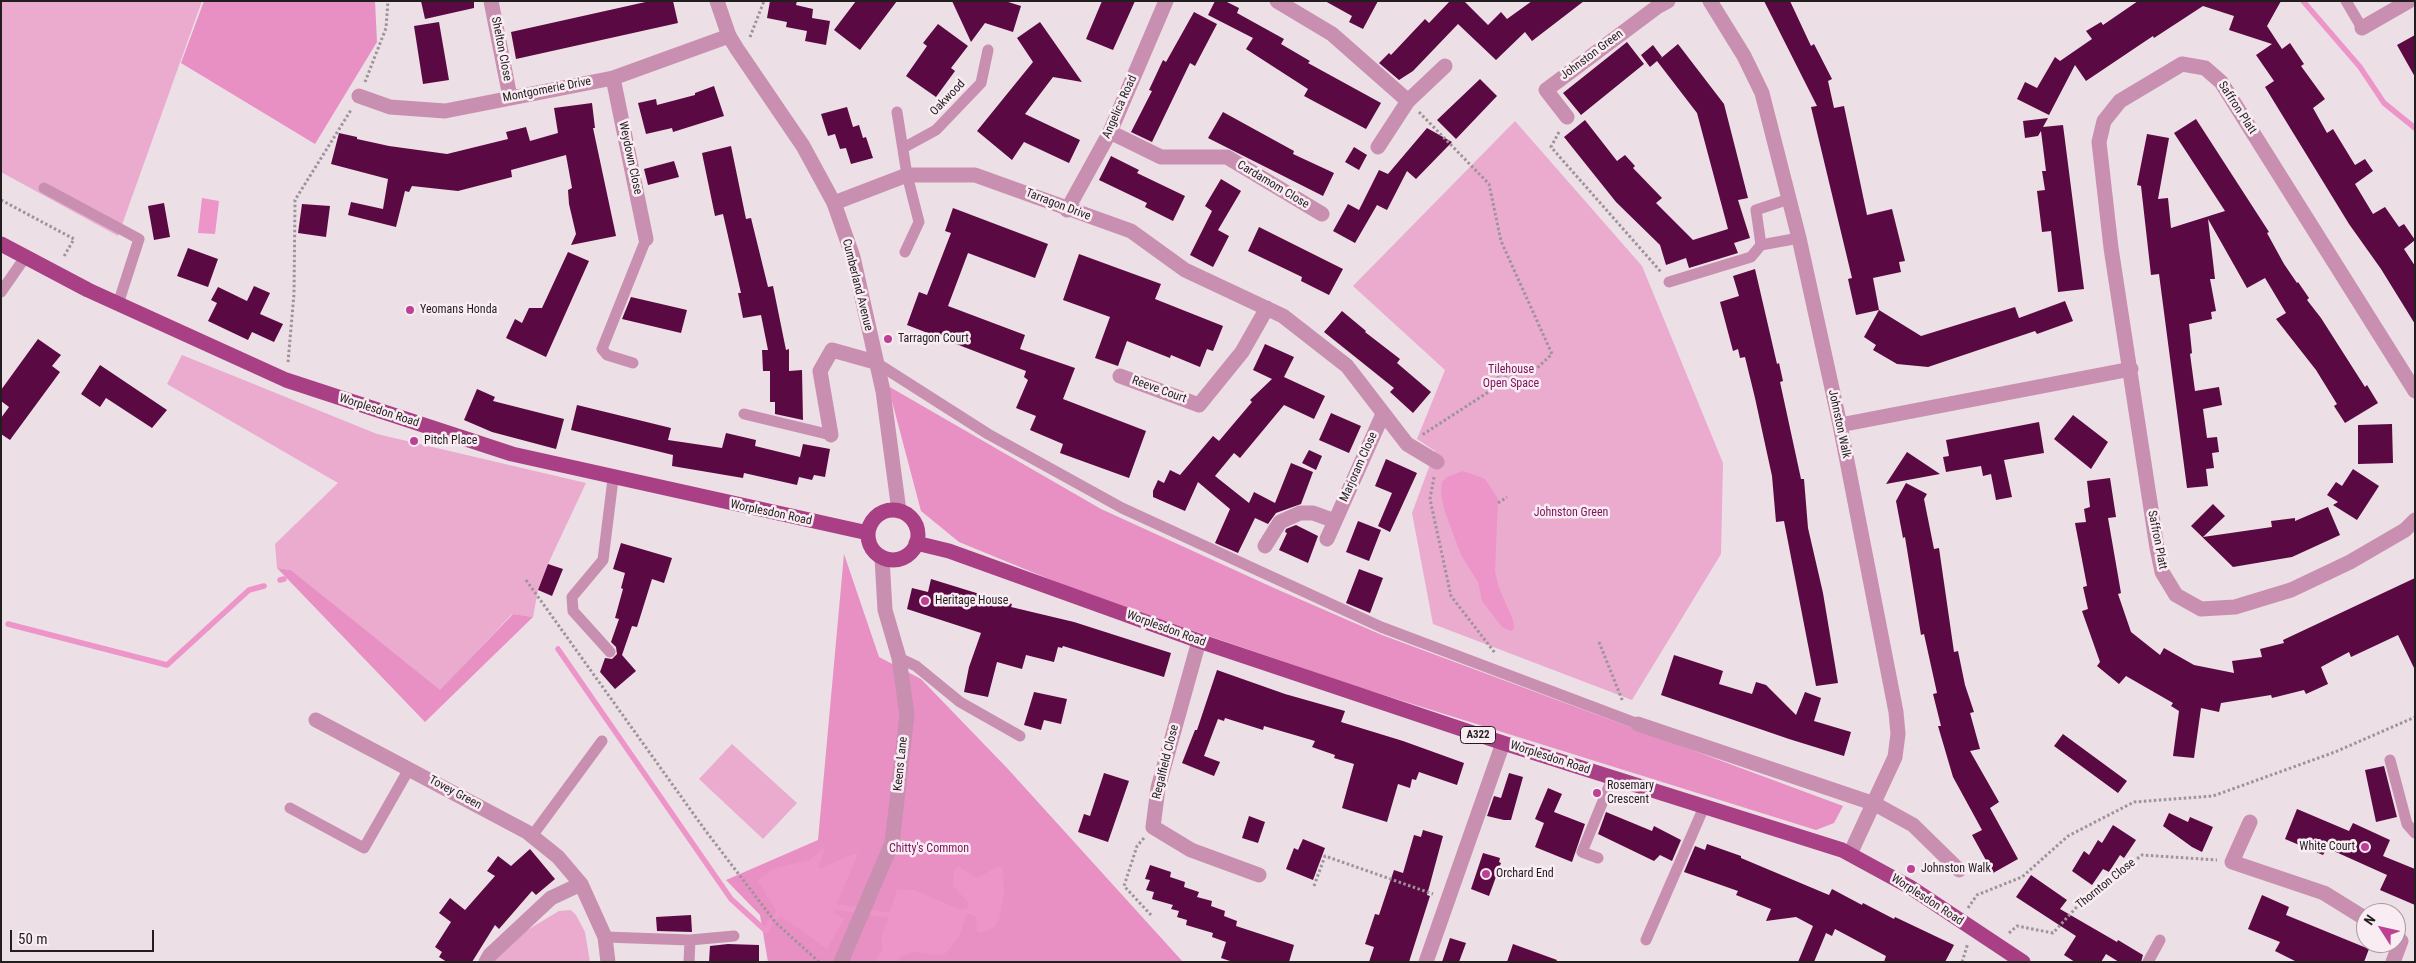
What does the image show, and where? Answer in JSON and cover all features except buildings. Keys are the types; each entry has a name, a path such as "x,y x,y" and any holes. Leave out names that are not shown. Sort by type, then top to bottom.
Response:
{"main road":[{"name":"Worplesdon Road","path":"1,244 118,304 286,380 512,454 868,534"},
{"path":"884,511 899,511 913,520 918,535 912,551 899,560 882,558 870,546 868,534 873,520 878,515 884,511"},
{"name":"Worplesdon Road","path":"916,543 949,551 1199,642 1612,779 1850,854 1910,887 2023,962"}],"street":[{"name":"Shelton Close","path":"491,1 510,98"},
{"name":"Cumberland Avenue","path":"717,1 729,36 804,146 834,203 853,257 887,418 899,511"},
{"name":"Angelica Road","path":"1067,210 1110,132 1166,1"},
{"path":"1277,1 1332,34 1408,101"},
{"name":"Johnston Green","path":"1567,117 1546,90 1657,7 1668,1"},
{"name":"Johnston Walk","path":"1710,1 1744,56 1762,93 1799,238 1840,425 1898,734 1895,757 1875,804 1850,854"},
{"path":"2362,28 2409,1"},
{"name":"Montgomerie Drive","path":"359,96 390,107 445,111 613,78 729,36"},
{"name":"Saffron Platt","path":"2415,391 2221,82 2205,68 2182,64 2120,102 2104,121 2099,142 2111,248 2162,572 2176,595 2201,609 2235,607 2291,590 2350,562 2404,530 2415,520"},
{"path":"1378,147 1408,101 1445,66"},
{"name":"Weydown Close","path":"613,78 646,239"},
{"name":"Cardamom Close","path":"1110,132 1161,157 1227,157 1322,214"},
{"name":"Tarragon Drive","path":"834,203 907,175 975,175 1026,192 1067,210 1131,231 1185,270 1283,316 1348,366 1407,444 1438,462"},
{"name":"Reeve Court","path":"1120,376 1199,404 1242,352 1267,308"},
{"path":"831,435 820,371 832,350 875,362"},
{"path":"1840,425 2131,369"},
{"name":"Marjoram Close","path":"1327,538 1383,414"},
{"path":"1265,546 1280,522 1300,513 1313,513 1335,521"},
{"name":"Keens Lane","path":"841,962 892,844 907,715 899,658 885,610 882,558"},
{"name":"Regalfield Close","path":"1153,827 1158,788 1199,642"},
{"name":"Tovey Green","path":"316,720 532,836 558,858 581,884 605,937 608,962"},
{"path":"1635,723 1875,804 1913,825 1959,870"},
{"path":"1426,962 1503,743"},
{"path":"2250,822 2232,862 2324,893 2356,913"},
{"path":"1153,827 1191,850 1259,876"},
{"path":"486,962 490,955 551,898 581,884"}],"lane":[{"path":"2346,1 2362,28"},
{"name":"Oakwood","path":"903,148 936,130 981,83 988,50"},
{"path":"897,112 907,175 919,222 905,252"},
{"path":"44,188 139,239 118,304"},
{"path":"1761,245 1756,210 1789,199"},
{"path":"1669,282 1751,257 1761,245 1799,238"},
{"path":"633,363 607,355 602,349 646,239"},
{"path":"1,292 26,256"},
{"path":"875,362 988,434 1122,508 1382,627 1635,723"},
{"path":"744,414 831,435"},
{"path":"610,652 573,611 572,597 603,560 613,478"},
{"path":"899,658 916,666 960,702 1020,736"},
{"path":"532,836 602,741"},
{"path":"2390,760 2407,824 2415,833"},
{"path":"290,808 364,848 409,769"},
{"path":"1598,858 1582,852 1612,779"},
{"path":"1646,940 1704,807"},
{"path":"605,937 690,940 734,936"},
{"path":"689,962 690,940"},
{"path":"2148,962 2160,940"}],"path":[{"path":"286,380 294,294 295,200 359,96 386,28 388,1"},
{"path":"737,49 750,38 764,1"},
{"path":"1407,444 1493,389 1500,374 1513,377 1536,370 1552,354 1501,241 1489,184 1408,101"},
{"path":"1567,117 1551,147 1642,248 1669,282"},
{"path":"1,200 74,240 55,272"},
{"path":"1438,462 1430,499 1451,596 1513,677"},
{"path":"1498,503 1507,497"},
{"path":"526,580 705,830 770,916 819,962"},
{"path":"1599,642 1635,723"},
{"path":"1961,906 1966,910 1977,895 2022,877 2068,836 2134,802 2213,796 2335,752 2415,717"},
{"path":"1151,915 1124,886 1137,846 1153,827"},
{"name":"Thornton Close","path":"1995,944 2017,926 2053,933 2084,899 2142,854 2232,862"},
{"path":"1314,886 1324,856 1448,900"}],"green space":[{"path":"1,1 202,1 118,236 1,172"},
{"path":"204,1 375,1 377,42 315,144 181,63"},
{"name":"Johnston Green","path":"1515,121 1642,266 1723,463 1721,554 1632,700 1433,624 1412,513 1435,451 1417,439 1445,370 1353,286"},
{"path":"182,355 377,434 586,483 548,564 538,590 533,617 512,614 440,691 291,570 277,568 275,544 338,483 167,384"},
{"path":"888,386 1101,509 1274,588 1382,635 1843,806 1834,823 1816,830 1358,687 1083,593 959,542 921,511"},
{"name":"Chitty's Common","path":"844,554 879,657 921,679 1007,768 1183,962 768,962 760,915 726,880 818,840"},
{"path":"277,568 291,570 440,690 513,614 533,617 425,722"},
{"path":"732,744 797,803 763,839 699,779"},
{"path":"571,910 576,915 585,932 590,962 492,962 509,941 559,911"}],"shaded area":[{"path":"202,198 219,201 215,234 198,233"},
{"path":"1463,471 1485,479 1498,499 1495,572 1499,588 1513,620 1514,628 1511,631 1502,627 1482,601 1478,582 1461,555 1444,509 1441,493 1442,482 1447,477"},
{"path":"823,847 824,852 819,866 820,869 858,853 833,913 844,919 827,949 778,914 758,881 759,878 776,868 810,860"},
{"path":"958,866 977,878 999,866 1003,870 1004,892 999,920 994,927 984,932 977,932 976,917 967,914 959,936 945,954 934,955 915,952 900,957 899,962 875,962 883,948 881,939 897,890 915,890 961,910 968,908 968,902 953,886 954,871"}],"waterway":[{"path":"2303,1 2360,67 2384,103 2415,128"},
{"path":"280,580 284,579"},
{"path":"8,624 167,665 249,590 264,586"},
{"path":"558,649 731,899 766,931 770,922"},
{"path":"836,907 889,915"},
{"path":"775,917 778,914"}],"place":[{"name":"Yeomans Honda","path":"410,310"},
{"name":"Tarragon Court","path":"888,339"},
{"name":"Pitch Place","path":"414,441"},
{"name":"Heritage House","path":"925,601"},
{"name":"Rosemary Crescent","path":"1597,793"},
{"name":"White Court","path":"2365,847"},
{"name":"Johnston Walk","path":"1911,869"},
{"name":"Orchard End","path":"1486,874"}],"park label":[{"name":"Tilehouse Open Space","path":"1511,377"}]}
